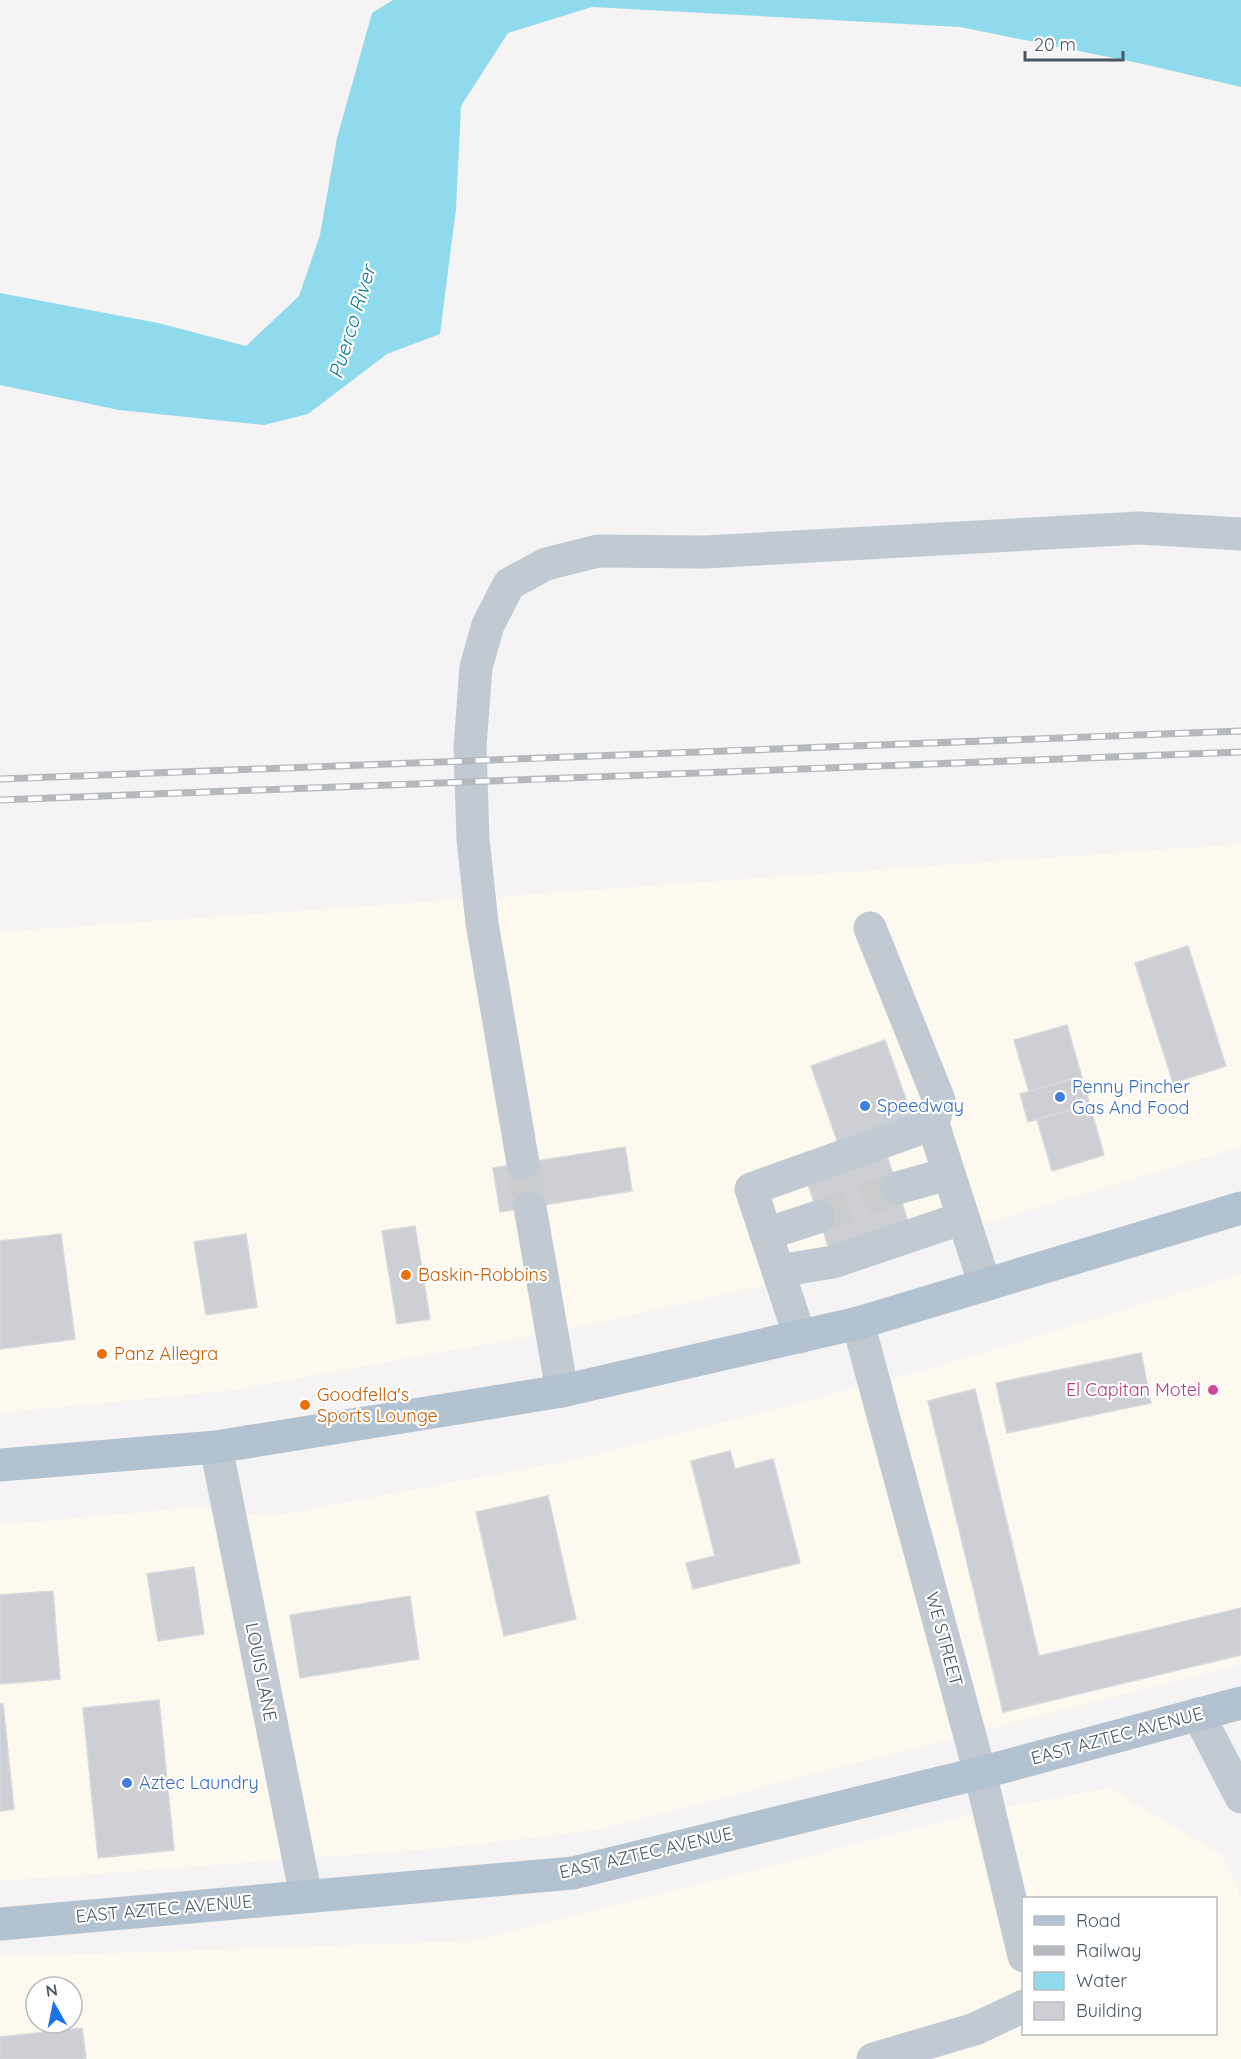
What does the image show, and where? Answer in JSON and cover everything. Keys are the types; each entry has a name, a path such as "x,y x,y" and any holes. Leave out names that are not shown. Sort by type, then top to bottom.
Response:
{"main road":[{"path":"0,1465 216,1447 562,1391 858,1323 1241,1208"},
{"name":"EAST AZTEC AVENUE","path":"0,1924 573,1873 980,1773 1241,1703"}],"street":[{"path":"523,1163 482,923 473,839 470,747 476,668 488,625 509,584 546,564 598,551 704,552 1139,528 1241,534"},
{"path":"870,927 939,1100 933,1124 985,1285"},
{"path":"800,1336 751,1189 933,1124"},
{"path":"897,1188 948,1174"},
{"path":"530,1207 562,1391"},
{"path":"766,1234 818,1217"},
{"path":"778,1271 833,1262 963,1218"},
{"name":"WE STREET","path":"858,1323 980,1773 1022,1952"},
{"name":"LOUIS LANE","path":"216,1447 306,1896"},
{"path":"1198,1714 1241,1797"},
{"path":"873,2059 975,2029 1022,2006"}],"shaded area":[{"path":"1241,844 1241,1147 811,1275 569,1329 234,1390 0,1413 0,932"},
{"path":"1241,1274 1241,1664 597,1830 444,1848 0,1881 0,1525 197,1507 273,1516 588,1457 929,1369"},
{"path":"1110,1788 1222,1855 1241,1897 1241,2059 0,2059 0,1957 470,1941 991,1810"}],"water":[{"name":"Puerco River","path":"393,0 1241,0 1241,87 1143,64 960,27 592,7 508,33 461,106 456,209 440,334 387,354 308,414 264,425 119,410 0,385 0,293 158,323 246,346 299,296 320,235 337,138 372,13"}],"building":[{"path":"1188,946 1226,1066 1173,1083 1135,963"},
{"path":"1067,1025 1104,1155 1052,1171 1014,1040"},
{"path":"885,1040 912,1116 838,1143 811,1066"},
{"path":"1078,1077 1087,1105 1028,1122 1020,1094"},
{"path":"625,1147 632,1191 500,1212 493,1168"},
{"path":"886,1152 911,1231 831,1256 806,1177"},
{"name":"Baskin-Robbins","path":"415,1226 430,1319 397,1324 382,1231"},
{"path":"61,1234 75,1339 0,1349 0,1241"},
{"path":"246,1234 257,1307 206,1315 194,1242"},
{"path":"1141,1353 1151,1403 1007,1433 996,1383"},
{"path":"975,1389 1039,1656 1241,1608 1241,1655 1003,1712 928,1401"},
{"path":"730,1451 735,1469 773,1459 800,1563 693,1589 686,1563 715,1556 691,1461"},
{"path":"548,1496 576,1619 504,1636 476,1512"},
{"path":"194,1567 204,1634 158,1641 147,1574"},
{"path":"53,1591 60,1679 0,1684 0,1595"},
{"path":"410,1596 419,1659 300,1678 290,1615"},
{"path":"159,1700 174,1850 98,1858 83,1708"},
{"path":"0,1704 3,1704 14,1809 0,1811"},
{"path":"24,2034 83,2035 86,2059 0,2059 0,2037"}],"tunnel":[{"path":"523,1163 530,1207"},
{"path":"818,1217 897,1188"}],"railway":[{"path":"0,779 1241,731"},
{"path":"0,800 1241,752"}],"place":[{"name":"Penny Pincher Gas And Food","path":"1060,1097"},
{"name":"Speedway","path":"865,1106"},
{"name":"Baskin-Robbins","path":"406,1275"},
{"name":"Panz Allegra","path":"102,1354"},
{"name":"El Capitan Motel","path":"1213,1390"},
{"name":"Goodfella's Sports Lounge","path":"305,1405"},
{"name":"Aztec Laundry","path":"127,1783"}]}
